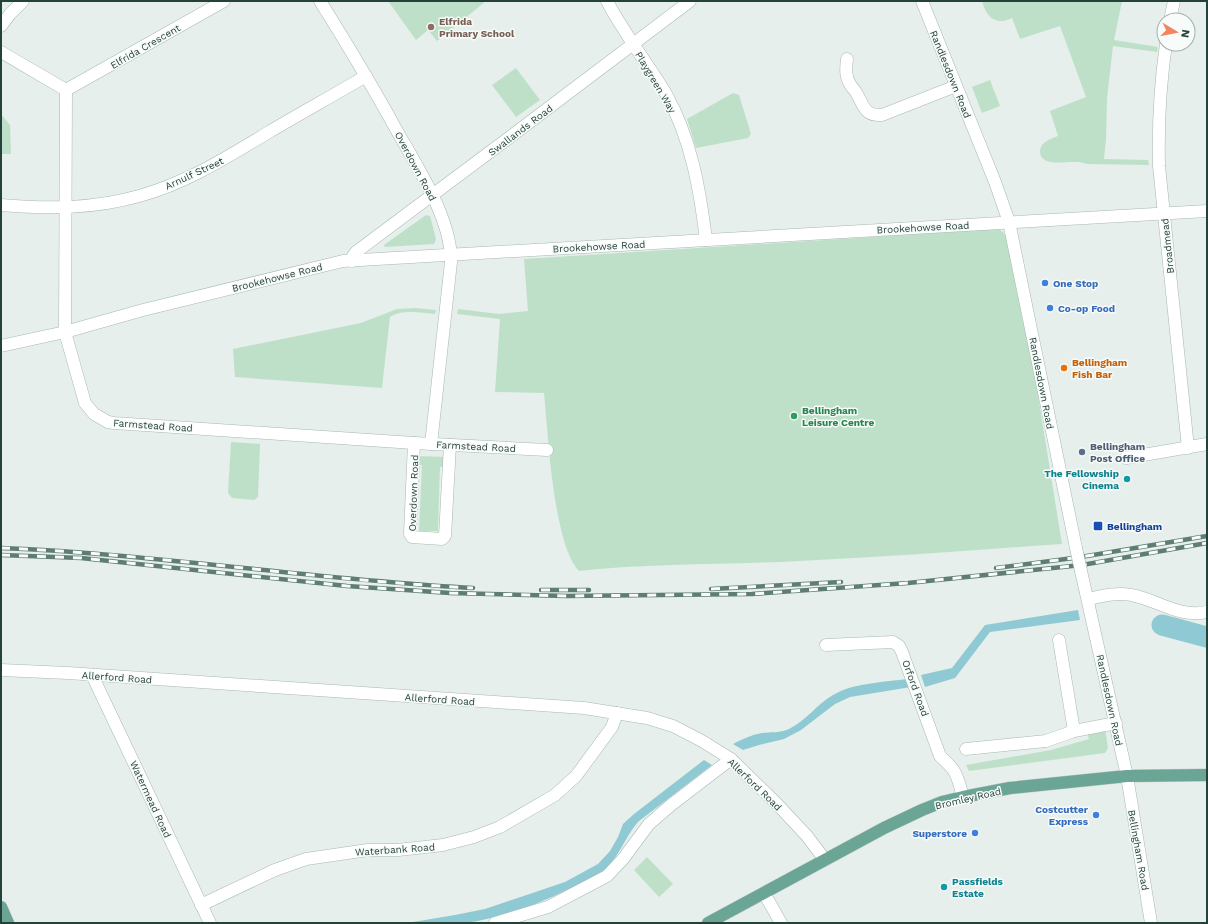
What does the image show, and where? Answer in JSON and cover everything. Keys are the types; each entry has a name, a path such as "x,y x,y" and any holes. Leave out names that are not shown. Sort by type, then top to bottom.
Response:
{"main road":[{"name":"Bromley Road","path":"708,923 884,828 922,810 963,797 1010,788 1127,776 1207,775"},
{"path":"1,907 8,923"}],"street":[{"path":"1,26 23,1"},
{"name":"Elfrida Crescent","path":"66,90 224,1"},
{"name":"Overdown Road","path":"320,1 366,76 433,196 450,245 451,255 432,444"},
{"name":"Playgreen Way","path":"607,1 667,96 684,135 700,193 706,240"},
{"name":"Swallands Road","path":"352,261 356,252 433,196 690,1"},
{"name":"Randlesdown Road","path":"922,1 995,182 1009,222 1076,548 1127,776"},
{"path":"1172,12 1174,1"},
{"path":"1,52 66,90"},
{"name":"Broadmead","path":"1165,52 1160,90 1158,142 1159,174 1188,448"},
{"path":"847,59 846,74 848,81 855,90 865,110 876,115 882,115 956,86"},
{"name":"Arnulf Street","path":"1,206 65,208 99,205 139,196 181,181 217,164 366,76"},
{"name":"Farmstead Road","path":"66,90 65,332 85,403 94,414 108,422 414,443 547,450"},
{"name":"Brookehowse Road","path":"1,346 65,332 143,310 334,263 1207,210"},
{"name":"Overdown Road","path":"414,443 410,534 412,537 442,539 445,536 450,445"},
{"path":"1126,458 1207,444"},
{"path":"1088,599 1124,594 1141,597 1172,610 1197,614 1207,612"},
{"path":"1059,640 1074,730"},
{"name":"Orford Road","path":"826,645 893,642 899,646 940,756 951,766 957,775 963,797"},
{"name":"Allerford Road","path":"1,670 584,708 647,718 673,726 702,741 731,759 807,836 825,860"},
{"name":"Watermead Road","path":"92,675 210,923"},
{"name":"Waterbank Road","path":"201,905 274,870 306,859 368,850 398,850 443,845 474,837 500,827 555,795 576,776 612,727 617,713"},
{"path":"966,749 1046,741 1074,730 1116,723"},
{"path":"495,923 548,907 607,876 623,859 649,824 671,805 731,759"},
{"name":"Bellingham Road","path":"1127,776 1151,923"},
{"path":"764,893 781,923"}],"green space":[{"name":"Elfrida Primary School","path":"388,1 486,1 437,41 428,30 416,40"},
{"path":"982,1 1122,1 1114,40 1156,47 1156,52 1113,46 1107,98 1104,159 1148,160 1149,165 1087,164 1081,162 1049,162 1044,160 1040,151 1042,145 1058,136 1050,111 1086,97 1060,26 1020,39 1012,18 998,21 988,15"},
{"path":"516,68 540,100 516,117 492,85"},
{"path":"990,80 1000,106 982,113 972,87"},
{"path":"733,93 739,95 751,134 748,138 696,148 687,119"},
{"path":"1,114 10,125 11,154 1,154"},
{"path":"426,215 430,216 436,239 434,244 385,247 384,245"},
{"name":"Bellingham Leisure Centre","path":"998,229 1003,232 1007,239 1036,383 1062,544 832,559 661,565 579,571 570,557 563,537 558,513 553,486 544,393 495,392 500,319 457,314 458,309 499,314 528,311 524,259"},
{"path":"415,308 436,310 435,314 406,312 390,317 382,388 235,377 233,349 361,323 397,309"},
{"path":"231,442 260,444 258,497 254,500 232,498 228,493"},
{"path":"418,456 446,457 446,467 440,467 438,531 419,531 422,465 417,465"},
{"path":"1105,728 1108,748 1105,753 969,771 966,765 1051,750 1089,739 1086,730"},
{"path":"647,857 673,884 659,897 634,870"}],"water":[{"path":"1078,610 1080,620 990,632 955,678 925,687 921,675 952,668 985,625"},
{"path":"908,679 911,687 850,697 835,704 801,730 784,739 743,750 733,744 754,735 779,732 789,729 801,722 827,699 841,691 859,685"},
{"path":"704,760 712,765 639,821 615,858 594,877 535,904 493,918 465,923 407,923 485,909 565,882 598,864 610,851 623,824"}],"waterway":[{"path":"1162,625 1207,637"}],"railway":[{"path":"996,568 1081,557 1207,536"},
{"path":"1,555 81,558 347,586 450,593 566,596 752,594 908,583 1082,565 1207,543"},
{"path":"1,548 60,551 355,579 473,588"},
{"path":"711,589 841,582"},
{"path":"541,590 589,590"}],"place":[{"name":"Elfrida Primary School","path":"431,27"},
{"name":"One Stop","path":"1045,283"},
{"name":"Co-op Food","path":"1050,308"},
{"name":"Bellingham Fish Bar","path":"1064,368"},
{"name":"Bellingham Leisure Centre","path":"794,416"},
{"name":"Bellingham Post Office","path":"1082,452"},
{"name":"The Fellowship Cinema","path":"1127,479"},
{"name":"Bellingham","path":"1098,526"},
{"name":"Costcutter Express","path":"1096,815"},
{"name":"Superstore","path":"975,833"},
{"name":"Passfields Estate","path":"944,887"}]}
